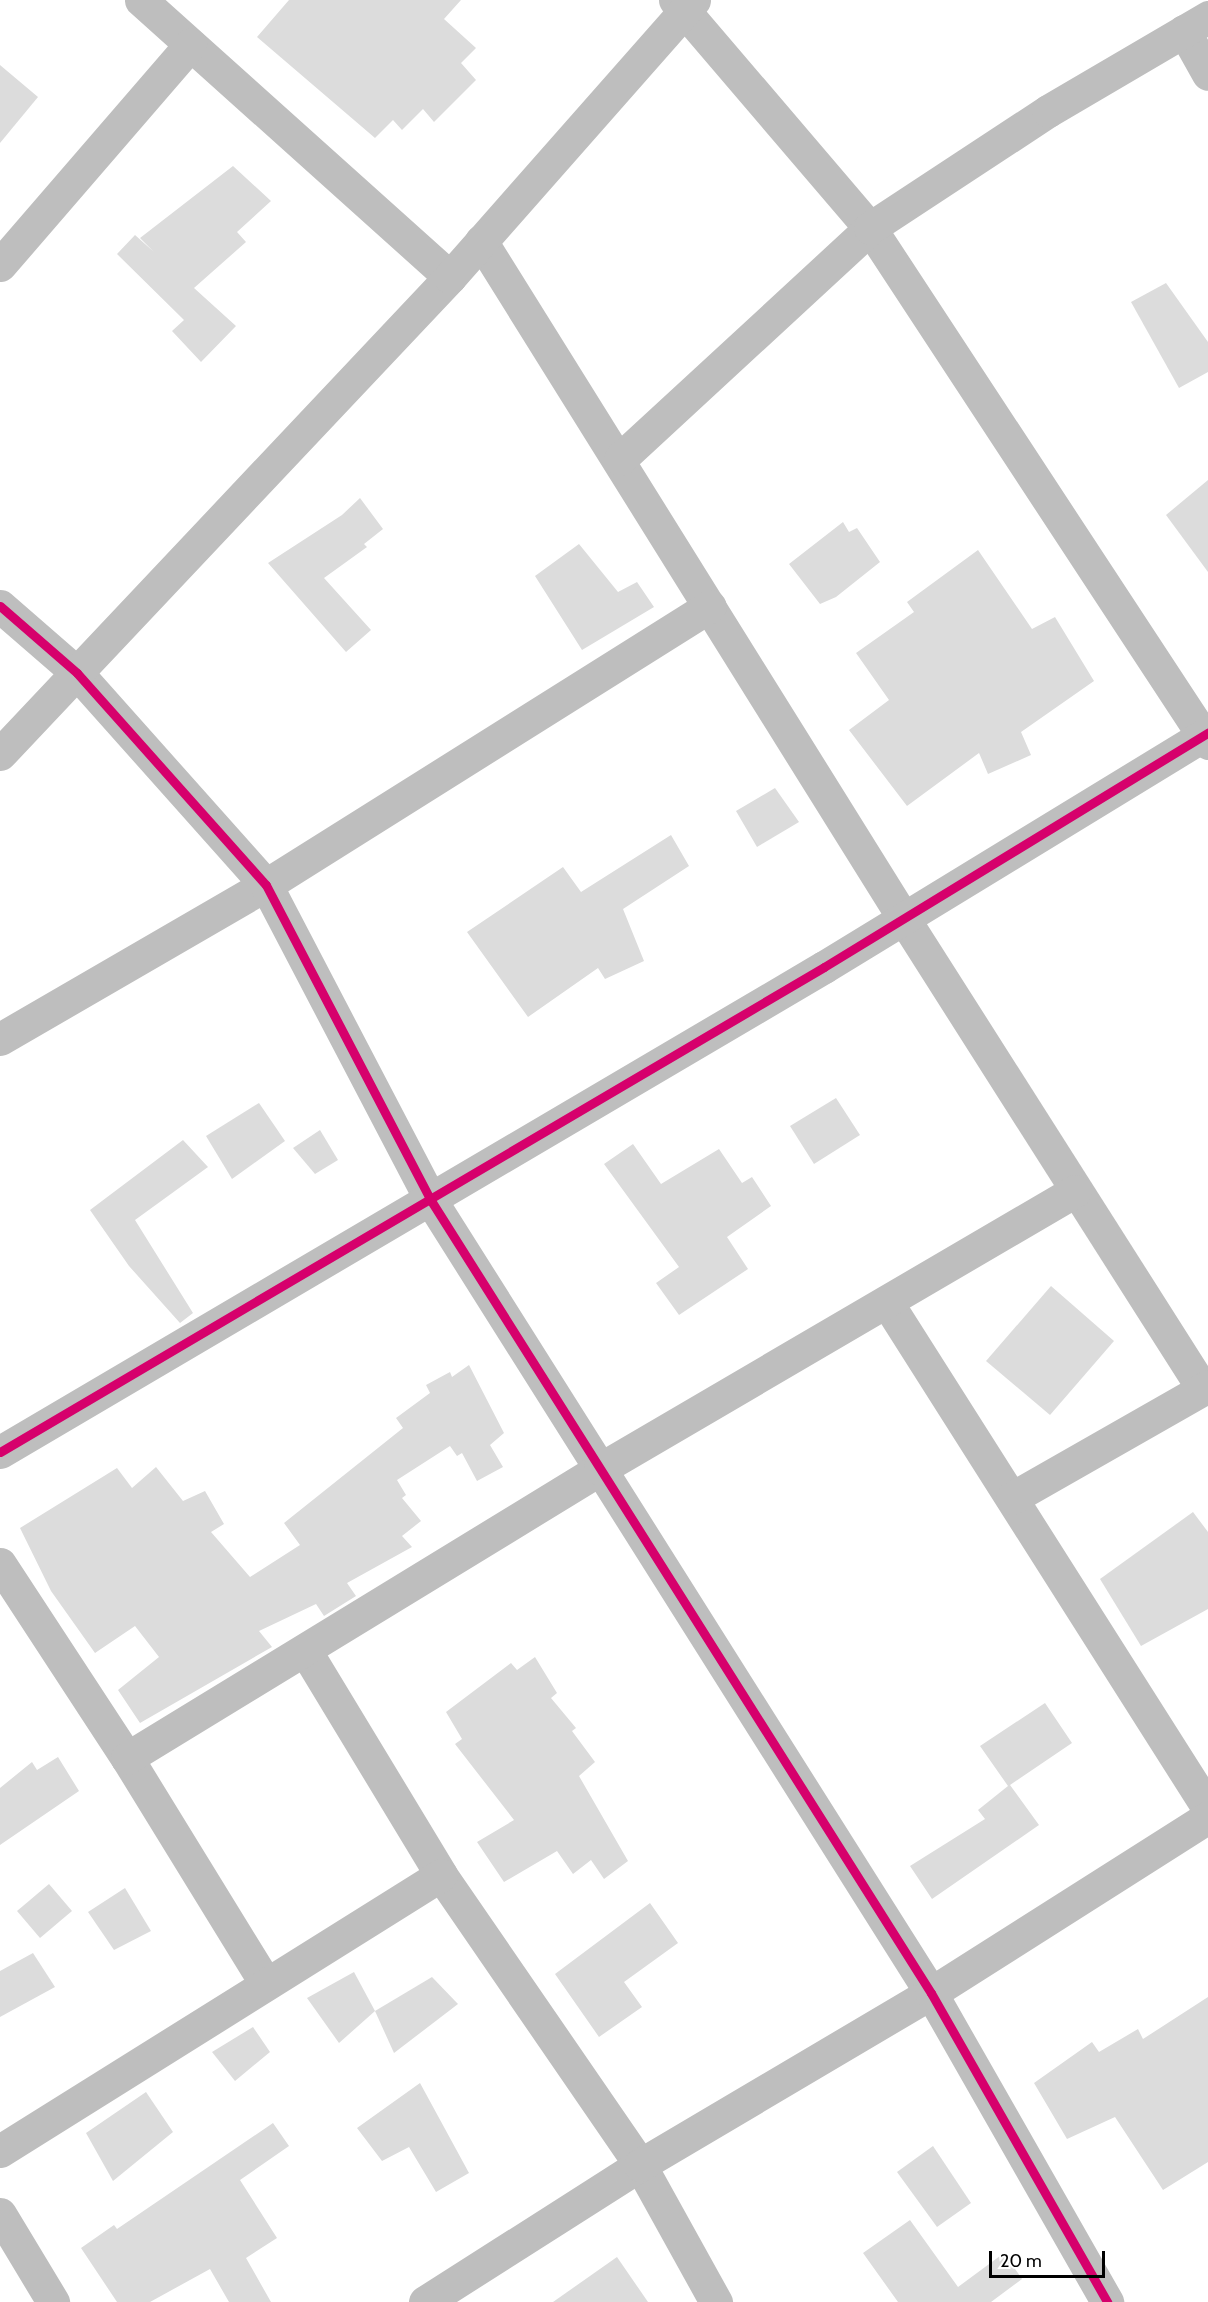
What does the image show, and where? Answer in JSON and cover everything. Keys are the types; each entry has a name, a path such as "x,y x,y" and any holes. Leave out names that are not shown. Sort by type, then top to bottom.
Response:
{"street":[{"path":"141,0 450,277"},
{"path":"0,754 450,277 685,3 870,228 1206,738 904,919 0,1452"},
{"path":"620,459 870,228 1048,111 1196,24 1208,74"},
{"path":"0,265 190,45"},
{"path":"481,241 620,459 1075,1191 1206,1387 1012,1498"},
{"path":"0,606 77,673 266,885 430,1199 931,1993 1107,2302"},
{"path":"0,1039 266,885 710,606"},
{"path":"127,1758 600,1469 888,1304 1075,1191"},
{"path":"888,1304 1208,1808"},
{"path":"0,1564 127,1758 265,1982"},
{"path":"305,1650 441,1875 640,2165 716,2302"},
{"path":"425,2302 640,2165 931,1993 1208,1818"},
{"path":"0,2151 265,1982 441,1875"},
{"path":"0,2214 53,2302"}],"building":[{"path":"289,0 461,0 444,19 476,48 461,63 476,80 434,122 423,109 402,130 393,120 375,138 257,37"},
{"path":"0,65 38,97 0,143"},
{"path":"233,166 271,201 237,232 246,242 194,288 236,326 201,362 172,331 184,320 117,254 135,235 154,252 140,238"},
{"path":"1166,283 1208,342 1208,372 1179,388 1131,302"},
{"path":"1208,480 1208,572 1166,515"},
{"path":"360,498 383,529 364,544 367,547 324,578 371,630 346,652 268,563 342,515"},
{"path":"843,522 849,532 857,528 880,562 836,597 820,604 789,564"},
{"path":"579,544 618,592 637,582 654,607 582,650 535,576"},
{"path":"978,550 1032,629 1055,617 1094,681 1021,732 1031,755 988,774 979,753 907,806 849,730 889,700 856,653 914,612 907,602"},
{"path":"775,788 799,822 757,847 736,811"},
{"path":"671,835 689,866 623,909 644,961 605,979 598,968 528,1017 467,932 563,867 581,892"},
{"path":"836,1098 860,1135 814,1164 790,1126"},
{"path":"259,1103 285,1141 232,1179 206,1136"},
{"path":"320,1130 338,1160 315,1174 293,1148"},
{"path":"183,1140 208,1167 135,1220 193,1313 180,1323 129,1266 90,1210"},
{"path":"633,1144 661,1184 719,1149 742,1183 752,1177 771,1206 727,1237 748,1269 679,1315 656,1283 679,1267 604,1164"},
{"path":"1051,1286 1114,1341 1050,1415 986,1361"},
{"path":"469,1365 504,1433 490,1445 503,1467 477,1481 462,1453 457,1456 450,1446 397,1480 406,1495 402,1498 421,1521 402,1536 412,1547 347,1583 356,1596 324,1616 316,1604 259,1631 272,1647 140,1723 118,1690 159,1657 135,1626 95,1653 51,1591 20,1528 117,1468 132,1488 156,1467 183,1501 205,1491 224,1524 211,1532 250,1577 300,1545 284,1523 403,1428 396,1418 430,1393 426,1385 450,1372 452,1377"},
{"path":"1193,1512 1208,1532 1208,1609 1141,1646 1100,1579"},
{"path":"535,1657 557,1693 551,1698 576,1728 572,1731 595,1762 579,1776 628,1861 604,1879 591,1860 573,1874 557,1851 504,1882 477,1842 514,1820 455,1744 462,1739 446,1712 511,1663 517,1670"},
{"path":"1045,1703 1072,1743 1010,1785 1039,1825 932,1899 910,1866 985,1819 978,1810 1008,1786 980,1746"},
{"path":"58,1757 79,1791 0,1845 0,1788 32,1762 37,1770"},
{"path":"49,1884 72,1911 40,1938 17,1911"},
{"path":"125,1888 151,1931 114,1950 88,1912"},
{"path":"650,1903 678,1943 624,1982 642,2007 599,2037 555,1974"},
{"path":"33,1953 55,1987 0,2017 0,1971"},
{"path":"354,1972 375,2011 339,2043 307,1998"},
{"path":"432,1977 458,2004 394,2053 375,2011"},
{"path":"1208,1997 1208,2162 1163,2190 1115,2117 1067,2139 1034,2083 1092,2042 1099,2052 1138,2029 1143,2039"},
{"path":"253,2027 270,2052 235,2081 212,2052"},
{"path":"420,2083 469,2173 436,2192 409,2147 382,2161 357,2128"},
{"path":"146,2092 173,2132 113,2181 86,2133"},
{"path":"273,2123 289,2146 240,2180 277,2238 246,2258 271,2302 229,2302 210,2269 150,2302 117,2302 81,2248 114,2225 117,2229"},
{"path":"933,2146 971,2203 937,2227 897,2172"},
{"path":"910,2220 958,2287 1004,2253 1022,2279 991,2302 898,2302 863,2253"},
{"path":"617,2257 648,2302 553,2302"}],"cycle path":[{"path":"0,606 77,673 266,885 430,1199 931,1993 1107,2302"},
{"path":"0,1452 824,967 1208,733"}]}
